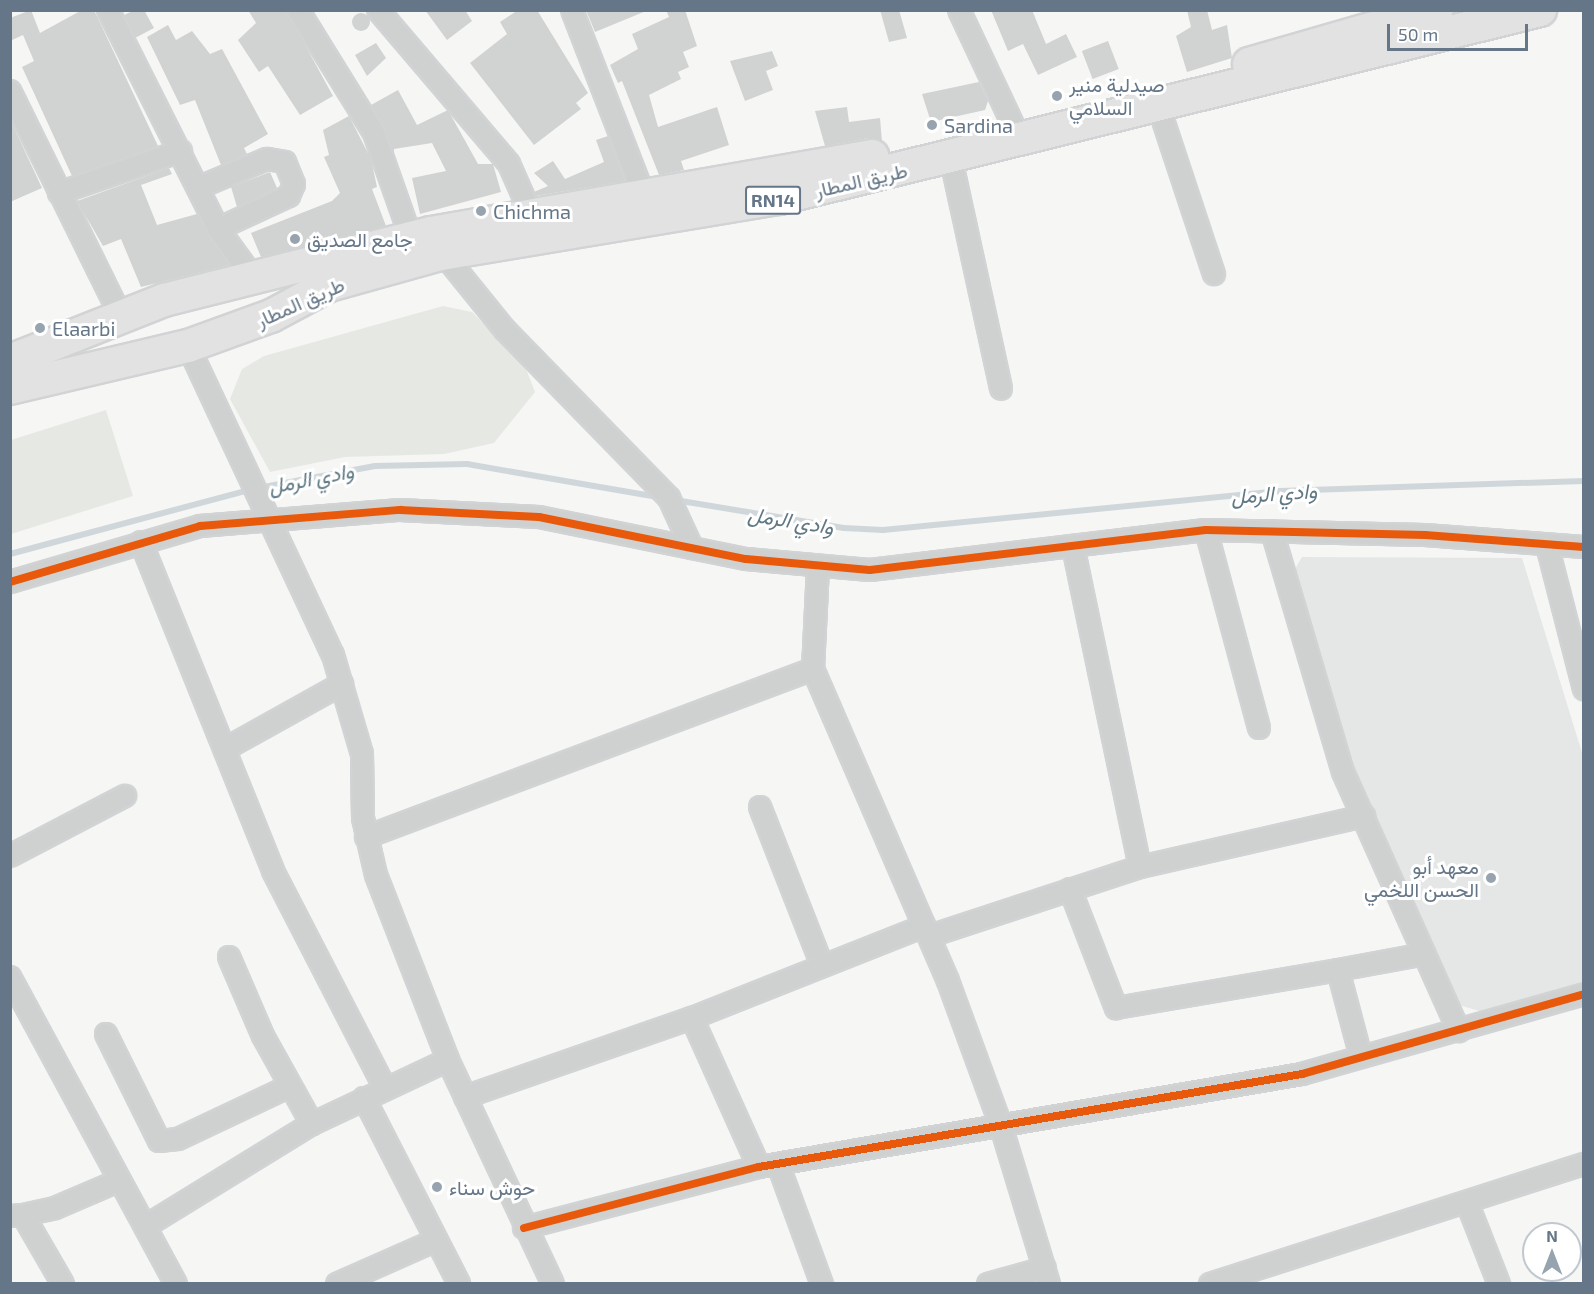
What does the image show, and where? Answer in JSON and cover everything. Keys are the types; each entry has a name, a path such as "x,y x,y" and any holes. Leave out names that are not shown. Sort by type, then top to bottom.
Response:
{"main road":[{"name":"طريق المطار","path":"649,208 780,198 951,159 1017,133 1436,10"},
{"name":"طريق المطار","path":"10,361 110,321 258,275 428,242 649,208 840,163 1159,108 1540,10"},
{"name":"طريق المطار","path":"10,388 188,346 271,316 329,285 428,242"},
{"path":"258,275 271,316"},
{"path":"110,321 110,364"}],"street":[{"path":"108,10 200,187 218,229 258,275"},
{"path":"298,10 374,133 428,242 505,330 669,498 693,548"},
{"path":"572,10 649,208"},
{"path":"959,10 1017,133"},
{"path":"381,12 509,164 535,227"},
{"path":"10,91 59,193 110,321"},
{"path":"1159,108 1214,274"},
{"path":"59,193 181,151"},
{"path":"200,187 267,159 285,162 294,184 289,196 218,229"},
{"path":"951,159 1001,389"},
{"path":"188,346 267,518 306,594 342,684 365,769 366,837 448,1060 524,1228 553,1284"},
{"path":"10,582 200,526 267,518 400,510 492,513 574,522 693,548 818,567 918,567 1206,530 1272,531 1584,547"},
{"path":"1206,530 1259,728"},
{"path":"1272,531 1343,772 1459,1031"},
{"path":"141,542 273,870 385,1088"},
{"path":"1547,545 1584,689"},
{"path":"1073,546 1140,867"},
{"path":"818,567 813,669 927,931 1001,1126 1047,1276 988,1284"},
{"path":"366,837 813,669"},
{"path":"225,749 342,684"},
{"path":"10,856 125,796"},
{"path":"760,807 822,965"},
{"path":"465,1097 692,1018 822,965 927,931 1140,867 1364,816"},
{"path":"1070,889 1116,1008 1425,954"},
{"path":"230,957 290,1086 312,1124"},
{"path":"1338,970 1361,1057"},
{"path":"10,977 118,1181 146,1226 176,1284"},
{"path":"524,1228 768,1166 1302,1074 1584,994"},
{"path":"692,1018 768,1166 822,1284"},
{"path":"106,1034 159,1141 188,1135 290,1086"},
{"path":"146,1226 312,1124 448,1060"},
{"path":"364,1098 434,1241 459,1284"},
{"path":"1210,1284 1468,1205 1584,1164"},
{"path":"63,1284 17,1216 55,1208 118,1181"},
{"path":"1468,1205 1499,1284"},
{"path":"337,1284 434,1241"}],"shaded area":[{"path":"443,306 472,312 525,366 535,392 494,443 444,454 345,457 270,472 230,399 242,369 264,356"},
{"path":"106,410 133,496 11,534 11,440"},
{"name":"معهد أبو الحسن اللخمي","path":"1302,557 1522,558 1583,756 1583,986 1486,1013 1459,1005 1348,771 1291,576"}],"building":[{"path":"31,10 40,33 82,10 94,10 158,146 72,176 22,67 34,61 23,35 10,41 10,18"},
{"path":"135,10 144,10 154,28 135,38 124,15"},
{"path":"248,10 286,10 333,96 300,115 268,66 259,72 238,40 256,23"},
{"path":"425,10 465,10 472,21 447,40"},
{"path":"518,10 537,10 588,93 576,103 581,109 534,145 470,63 507,34 500,22"},
{"path":"586,10 646,10 646,11 595,32"},
{"path":"666,10 685,10 697,46 683,52 689,67 678,72 681,79 649,95 658,127 717,107 729,145 681,161 684,170 659,175 622,81 618,83 610,65 638,49 632,34 669,17"},
{"path":"880,10 899,10 907,38 889,42"},
{"path":"991,10 1032,10 1046,44 1066,34 1077,57 1038,75 1023,44 1008,51"},
{"path":"1187,10 1207,10 1212,30 1227,25 1232,58 1187,72 1176,36 1191,27"},
{"path":"361,13 369,18 370,22 365,30 361,31 353,26 352,22 357,14"},
{"path":"168,25 176,40 192,31 210,54 222,49 268,134 244,148 247,154 221,165 195,100 180,105 147,37"},
{"path":"1108,41 1119,69 1093,79 1082,51"},
{"path":"376,43 386,58 367,76 355,55"},
{"path":"772,51 778,66 766,71 773,90 745,101 730,61"},
{"path":"979,82 988,101 985,110 931,122 922,94"},
{"path":"398,90 417,125 448,110 478,164 493,164 501,192 420,214 412,178 446,171 432,143 394,149 394,154 371,105"},
{"path":"847,107 849,122 880,118 882,142 869,138 825,146 815,111"},
{"path":"349,116 371,159 377,187 372,189 386,226 261,257 251,233 332,201 340,193 324,157 329,155 323,130"},
{"path":"10,119 42,188 10,202"},
{"path":"608,136 625,181 536,196 534,192 548,186 534,173 553,161 565,179 604,162 596,140"},
{"path":"169,168 172,174 141,185 157,225 197,214 229,265 141,287 121,239 103,246 77,201"},
{"path":"270,172 277,188 237,207 231,187"}],"waterway":[{"name":"وادي الرمل","path":"10,554 253,489 375,466 467,464 659,497"},
{"name":"وادي الرمل","path":"675,500 844,528 883,530 1280,491 1584,481"}],"cycle path":[{"path":"10,582 200,526 400,510 539,517 746,559 870,570 1206,530 1425,535 1584,547"},
{"path":"524,1228 759,1167 1302,1074 1584,994"}],"place":[{"name":"صيدلية منير السلامي","path":"1057,96"},
{"name":"Sardina","path":"932,125"},
{"name":"Chichma","path":"481,211"},
{"name":"جامع الصديق","path":"295,239"},
{"name":"Elaarbi","path":"40,328"},
{"name":"معهد أبو الحسن اللخمي","path":"1491,878"},
{"name":"حوش سناء","path":"437,1187"}]}
